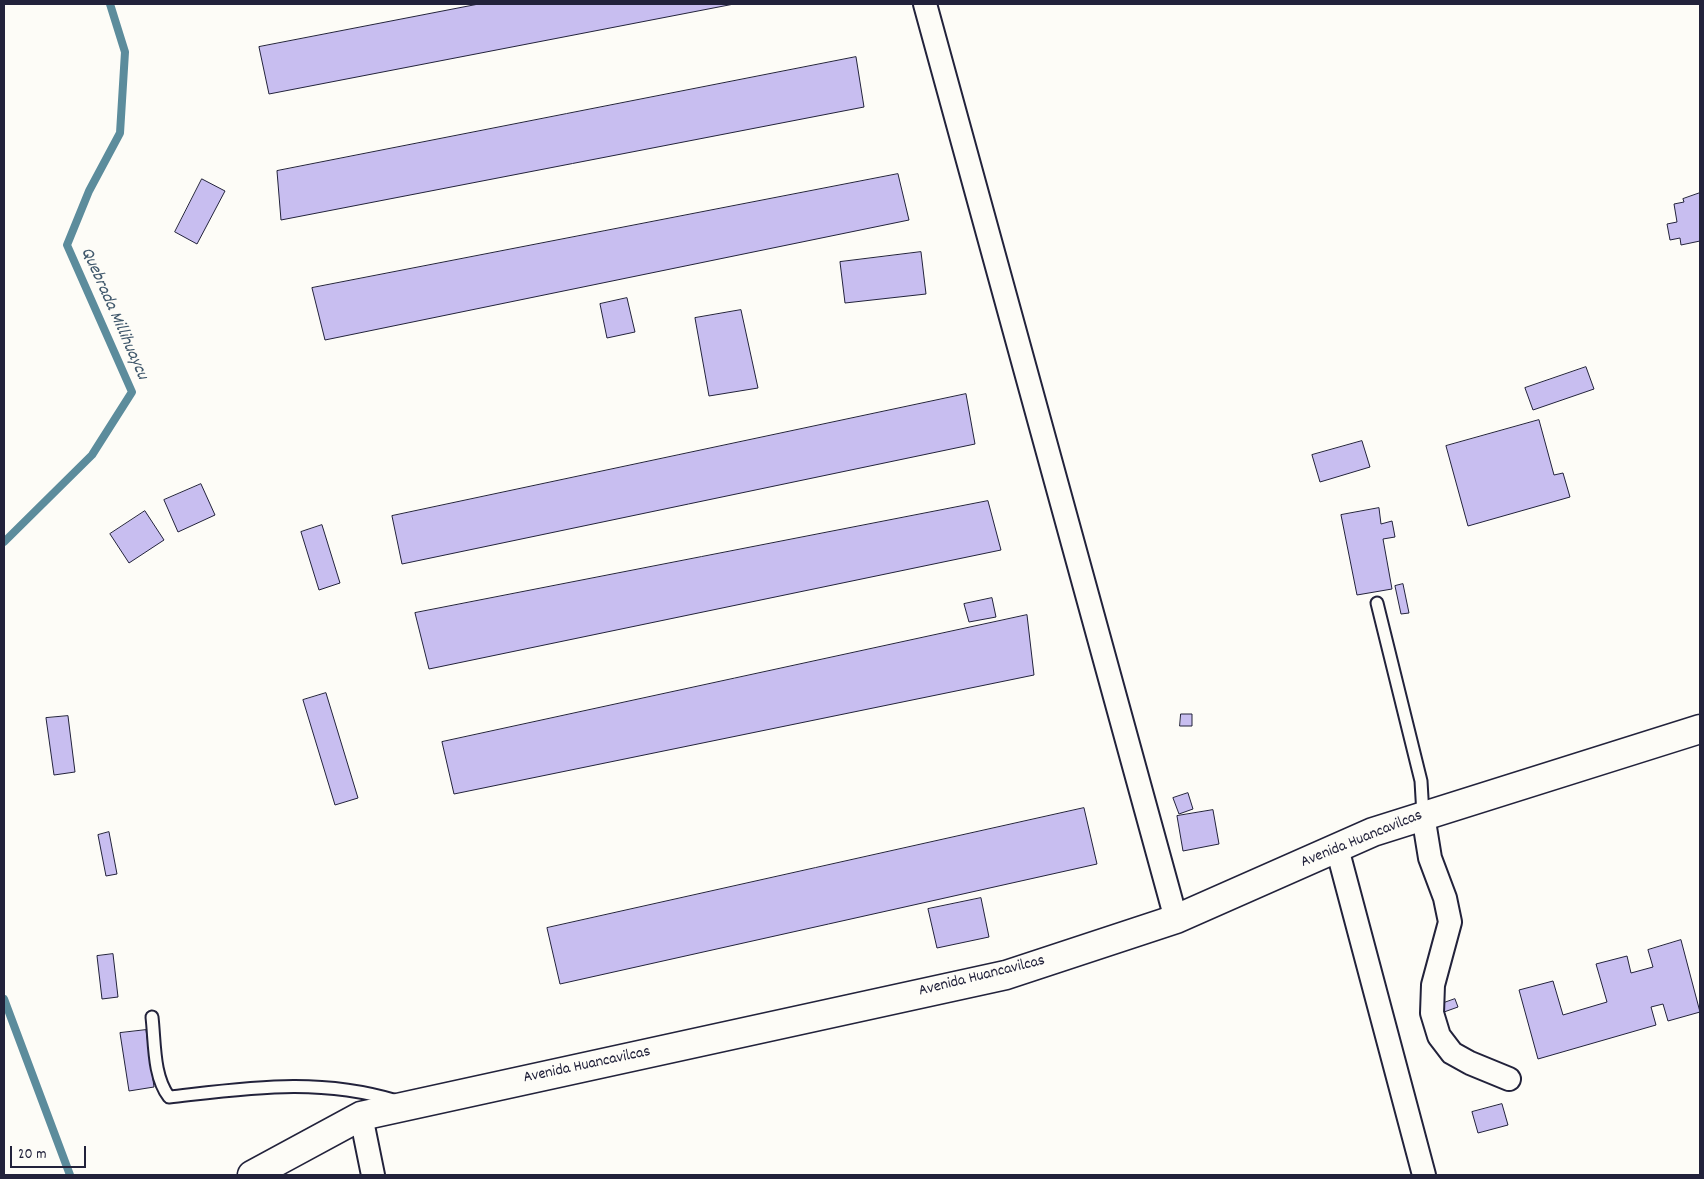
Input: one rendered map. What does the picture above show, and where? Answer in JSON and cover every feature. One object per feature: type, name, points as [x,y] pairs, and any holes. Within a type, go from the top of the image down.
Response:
[{"type":"street","points":[[925,4],[1176,919]]},
{"type":"street","name":"Avenida Huancavilcas","points":[[252,1175],[361,1116],[1006,974],[1176,919],[1337,848],[1423,815],[1700,729]]},
{"type":"street","points":[[1423,815],[1430,858],[1445,898],[1450,922],[1433,984],[1432,1013],[1439,1036],[1452,1053],[1470,1064],[1509,1079]]},
{"type":"street","points":[[1337,848],[1424,1175]]},
{"type":"street","points":[[361,1116],[373,1175]]},
{"type":"lane","points":[[1377,603],[1421,781],[1423,815]]},
{"type":"lane","points":[[152,1017],[158,1069],[163,1088],[169,1097],[272,1086],[325,1086],[368,1092],[411,1105]]},
{"type":"building","points":[[479,4],[734,4],[269,94],[259,47]]},
{"type":"building","points":[[856,57],[864,107],[281,220],[277,171]]},
{"type":"building","points":[[898,174],[909,220],[325,340],[312,288]]},
{"type":"building","points":[[202,179],[225,191],[197,244],[175,232]]},
{"type":"building","points":[[1700,193],[1700,241],[1681,245],[1680,238],[1670,240],[1667,224],[1677,222],[1674,204],[1684,202],[1683,199]]},
{"type":"building","points":[[921,252],[926,294],[845,303],[840,262]]},
{"type":"building","points":[[627,298],[635,332],[607,338],[600,304]]},
{"type":"building","points":[[741,310],[758,388],[709,396],[695,318]]},
{"type":"building","points":[[1586,367],[1594,389],[1533,410],[1525,388]]},
{"type":"building","points":[[966,394],[975,444],[402,564],[392,516]]},
{"type":"building","points":[[1539,420],[1554,475],[1563,473],[1570,497],[1468,526],[1446,446]]},
{"type":"building","points":[[1362,441],[1370,467],[1320,482],[1312,455]]},
{"type":"building","points":[[201,484],[215,515],[178,532],[164,500]]},
{"type":"building","points":[[988,501],[1001,550],[429,669],[415,613]]},
{"type":"building","points":[[1379,508],[1381,524],[1392,521],[1395,537],[1383,539],[1392,589],[1357,595],[1341,515]]},
{"type":"building","points":[[145,511],[164,540],[129,563],[110,534]]},
{"type":"building","points":[[322,525],[340,583],[319,590],[301,532]]},
{"type":"building","points":[[1403,584],[1409,613],[1401,614],[1395,586]]},
{"type":"building","points":[[992,598],[996,617],[969,622],[964,604]]},
{"type":"building","points":[[1027,615],[1034,675],[454,794],[442,742]]},
{"type":"building","points":[[326,693],[358,798],[335,805],[303,700]]},
{"type":"building","points":[[1181,714],[1192,714],[1192,726],[1180,726]]},
{"type":"building","points":[[68,716],[75,772],[54,775],[46,718]]},
{"type":"building","points":[[1188,793],[1193,809],[1179,814],[1173,798]]},
{"type":"building","points":[[1084,808],[1097,864],[560,984],[547,928]]},
{"type":"building","points":[[1213,810],[1219,844],[1183,851],[1177,816]]},
{"type":"building","points":[[109,832],[117,874],[106,876],[98,835]]},
{"type":"building","points":[[981,898],[989,937],[937,948],[928,909]]},
{"type":"building","points":[[1681,940],[1700,1012],[1668,1021],[1663,1004],[1651,1007],[1656,1025],[1538,1059],[1519,990],[1553,981],[1563,1015],[1607,1002],[1596,964],[1627,956],[1631,973],[1653,967],[1648,950]]},
{"type":"building","points":[[113,954],[118,997],[102,999],[97,956]]},
{"type":"building","points":[[1455,999],[1458,1007],[1444,1012],[1441,1004]]},
{"type":"building","points":[[146,1030],[154,1087],[129,1091],[120,1033]]},
{"type":"building","points":[[1502,1104],[1508,1125],[1478,1133],[1472,1112]]},
{"type":"waterway","name":"Quebrada Millihuaycu","points":[[4,542],[92,455],[132,392],[67,245],[89,191],[120,133],[125,52],[110,4]]},
{"type":"waterway","name":"Quebrada Millihuaycu","points":[[4,999],[70,1175]]}]
